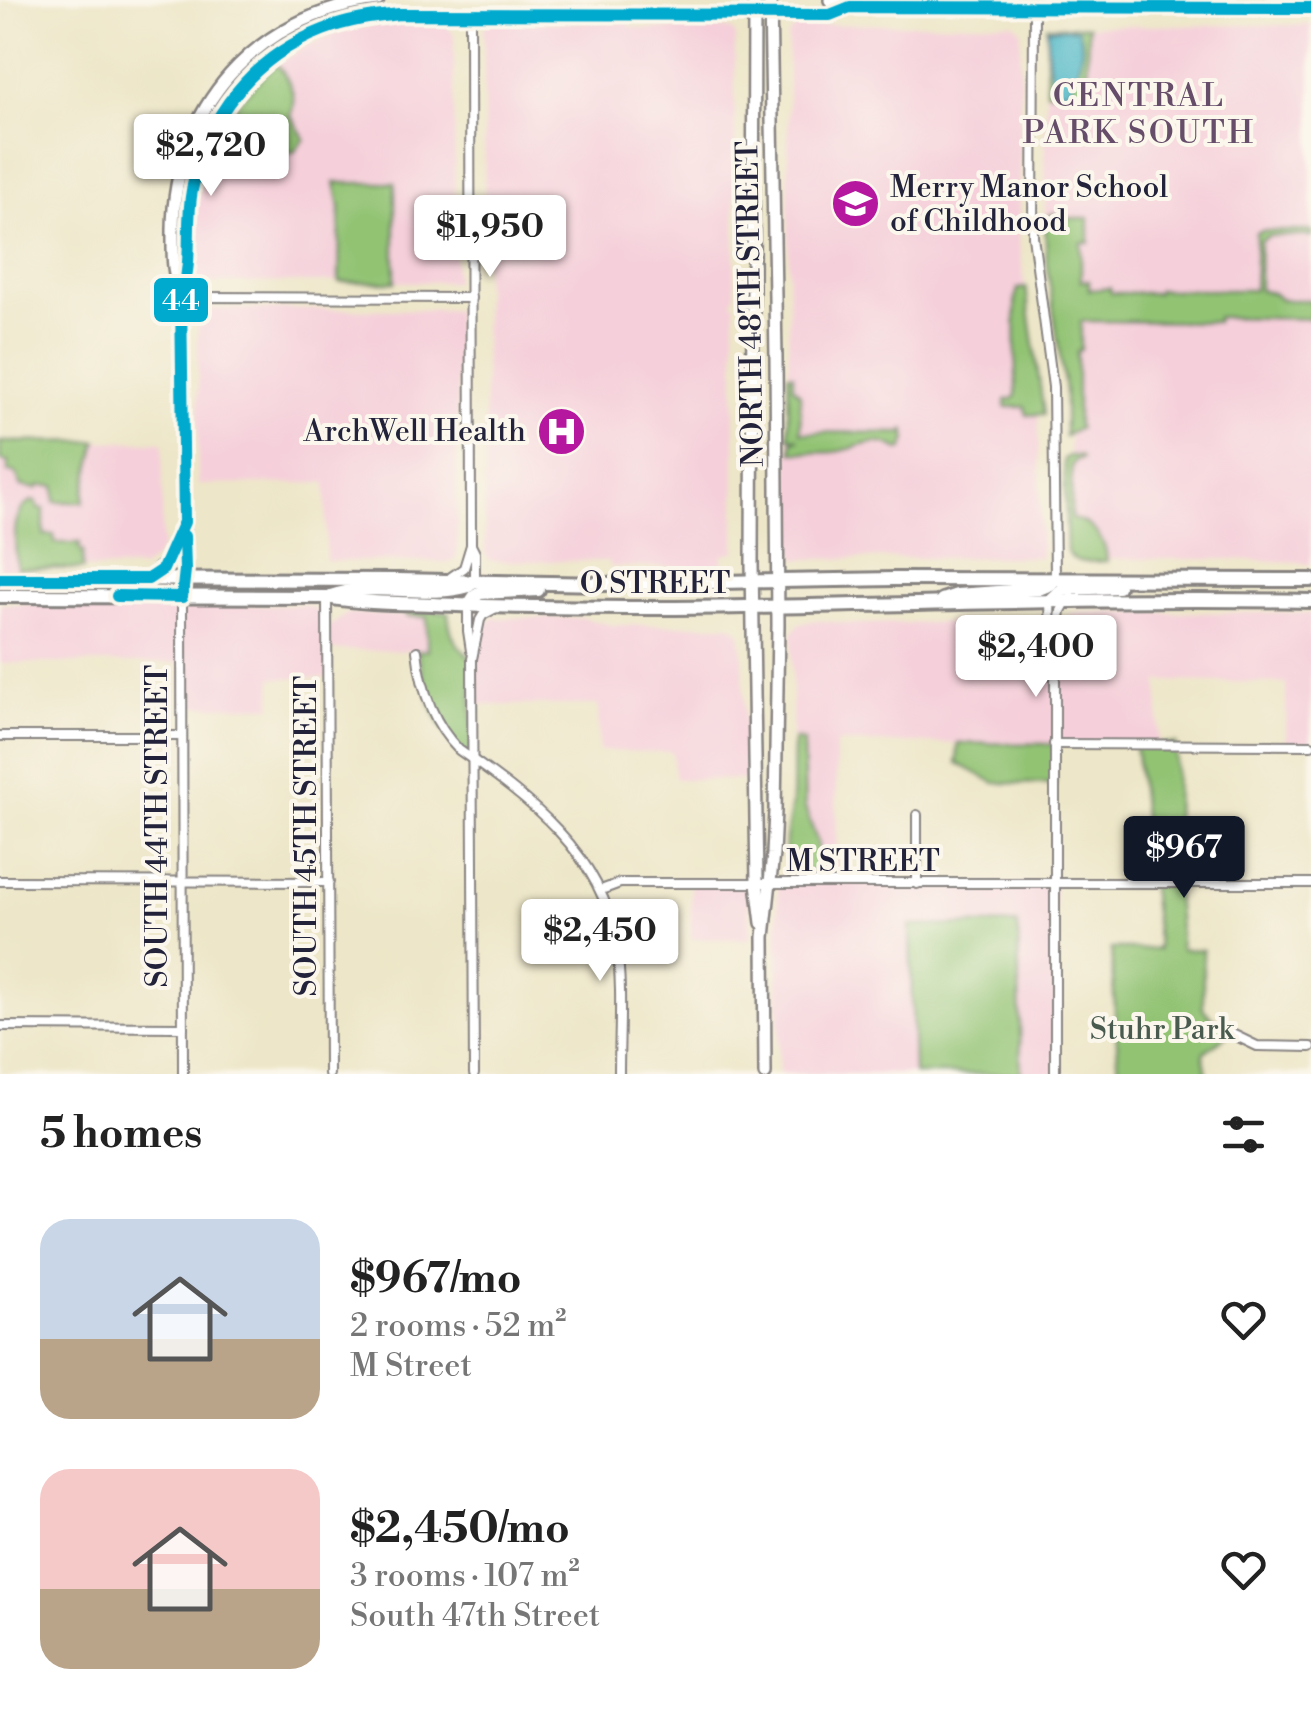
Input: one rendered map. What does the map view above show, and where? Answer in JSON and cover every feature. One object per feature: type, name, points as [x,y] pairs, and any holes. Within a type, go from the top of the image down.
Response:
[{"type":"main road","points":[[181,296],[173,273],[175,188],[190,137],[208,104],[252,52],[294,24],[335,8],[378,0]]},
{"type":"main road","points":[[470,15],[471,0]]},
{"type":"main road","name":"NORTH 48TH STREET","points":[[754,0],[752,581],[764,884]]},
{"type":"main road","name":"NORTH 48TH STREET","points":[[764,884],[776,794],[778,607],[770,0]]},
{"type":"main road","points":[[830,0],[850,7],[1311,8]]},
{"type":"main road","points":[[181,296],[188,274],[190,208],[198,164],[217,118],[236,90],[262,64],[322,28],[382,15],[830,15],[850,7]]},
{"type":"main road","name":"SOUTH 44TH STREET","points":[[181,296],[182,596]]},
{"type":"main road","points":[[148,579],[163,569],[184,522]]},
{"type":"main road","points":[[930,605],[957,595],[1039,590],[1055,578]]},
{"type":"main road","name":"O STREET","points":[[0,579],[565,584],[1055,578],[1311,580]]},
{"type":"main road","points":[[1050,601],[1058,592],[1070,588],[1136,586],[1172,579]]},
{"type":"main road","points":[[327,597],[348,590],[454,590],[475,582]]},
{"type":"main road","points":[[468,606],[480,593],[527,592],[565,584]]},
{"type":"main road","name":"O STREET","points":[[0,596],[327,597],[468,606],[1311,601]]},
{"type":"main road","points":[[764,884],[764,1074]]},
{"type":"street","points":[[1034,8],[1033,236],[1053,387],[1055,578]]},
{"type":"street","points":[[445,580],[464,568],[471,545],[470,15]]},
{"type":"street","points":[[181,296],[471,298]]},
{"type":"street","points":[[471,545],[475,553],[475,582]]},
{"type":"street","name":"SOUTH 44TH STREET","points":[[182,596],[183,1074]]},
{"type":"street","name":"SOUTH 45TH STREET","points":[[327,597],[329,1074]]},
{"type":"street","points":[[1056,1074],[1055,655],[1061,611],[1067,600]]},
{"type":"street","points":[[1050,601],[1050,635],[1055,655]]},
{"type":"street","points":[[468,606],[472,659],[474,1074]]},
{"type":"street","points":[[472,659],[480,620],[490,610],[502,606]]},
{"type":"street","points":[[416,651],[432,710],[455,746],[554,825],[576,849],[601,890],[616,946],[619,1074]]},
{"type":"street","points":[[0,736],[182,736]]},
{"type":"street","points":[[1054,744],[1311,745]]},
{"type":"street","points":[[917,815],[917,884]]},
{"type":"street","points":[[0,881],[328,882]]},
{"type":"street","name":"M STREET","points":[[601,890],[620,884],[1311,883]]},
{"type":"street","points":[[0,1026],[183,1026]]},
{"type":"street","points":[[1230,1033],[1257,1046],[1311,1048]]},
{"type":"shaded area","points":[[443,22],[454,34],[455,282],[395,282],[395,184],[336,183],[340,207],[339,282],[200,283],[196,278],[197,204],[211,152],[293,152],[290,81],[277,64],[339,32],[381,24]]},
{"type":"shaded area","points":[[490,22],[629,22],[629,26],[646,29],[729,29],[735,34],[735,552],[723,554],[723,564],[610,567],[610,561],[491,561],[485,554],[484,28]]},
{"type":"shaded area","points":[[1013,23],[1021,29],[1019,241],[1038,388],[1041,557],[797,559],[789,537],[788,36],[795,28],[812,25]]},
{"type":"shaded area","points":[[1311,25],[1311,565],[1228,559],[1107,559],[1095,531],[1069,523],[1070,386],[1045,219],[1046,91],[1087,91],[1088,26]]},
{"type":"shaded area","points":[[200,309],[457,310],[457,557],[452,562],[326,561],[326,483],[198,485]]},
{"type":"shaded area","points":[[0,441],[163,442],[162,546],[156,558],[142,568],[0,569]]},
{"type":"shaded area","points":[[0,604],[160,605],[181,612],[203,605],[306,605],[327,616],[328,628],[348,613],[427,617],[427,651],[328,650],[328,678],[272,678],[272,706],[182,706],[181,663],[0,663]]},
{"type":"shaded area","points":[[1074,612],[1311,613],[1311,745],[1286,745],[1286,683],[1159,681],[1159,744],[836,743],[837,884],[1055,883],[1055,1074],[779,1074],[778,884],[793,883],[788,848],[792,800],[792,633],[799,624],[815,620],[853,624],[1050,618],[1054,652],[1060,623]]},
{"type":"shaded area","points":[[493,618],[583,618],[612,625],[731,625],[740,632],[743,656],[746,780],[675,779],[672,752],[599,751],[598,705],[472,705],[476,632]]},
{"type":"shaded area","points":[[748,883],[750,939],[691,939],[691,884]]},
{"type":"green space","points":[[1047,26],[1088,26],[1087,92],[1046,91]]},
{"type":"green space","points":[[277,64],[293,95],[290,115],[305,139],[294,152],[211,152],[238,104]]},
{"type":"green space","points":[[335,183],[395,183],[395,282],[339,282],[340,207]]},
{"type":"green space","points":[[1054,213],[1063,218],[1089,218],[1089,242],[1081,242],[1081,281],[1089,281],[1089,290],[1110,288],[1111,293],[1254,290],[1256,233],[1311,231],[1311,236],[1269,236],[1260,241],[1259,290],[1273,293],[1281,300],[1311,300],[1311,319],[1081,321],[1081,350],[1077,351],[1079,428],[1065,436],[1065,390],[1047,266],[1045,219]]},
{"type":"green space","points":[[1026,288],[1044,414],[1027,415],[1025,407],[1006,407],[1006,400],[1016,396],[1015,300],[1018,289]]},
{"type":"green space","points":[[788,374],[793,374],[793,386],[800,394],[801,432],[904,433],[905,428],[907,439],[903,449],[875,443],[834,452],[792,452],[792,441],[799,439],[789,437]]},
{"type":"green space","points":[[97,441],[84,502],[55,502],[55,486],[21,486],[15,472],[8,472],[8,462],[0,461],[0,442]]},
{"type":"green space","points":[[1064,459],[1082,459],[1072,466],[1071,519],[1096,532],[1107,561],[1079,561],[1067,552]]},
{"type":"green space","points":[[32,501],[38,509],[44,509],[44,535],[54,535],[55,543],[80,543],[83,569],[17,568],[16,522]]},
{"type":"green space","points":[[406,610],[448,612],[454,638],[472,659],[472,760],[449,737],[429,697],[417,651],[427,650],[427,617],[406,616]]},
{"type":"green space","points":[[794,739],[803,741],[805,808],[818,843],[817,872],[792,871],[786,853]]},
{"type":"green space","points":[[958,743],[1054,744],[1055,784],[995,783],[957,763]]},
{"type":"green space","name":"Stuhr Park","points":[[1135,744],[1176,744],[1175,883],[1181,949],[1203,950],[1203,1009],[1230,1033],[1203,1053],[1207,1074],[1119,1074],[1111,949],[1158,949]]},
{"type":"green space","points":[[1018,924],[1021,1074],[914,1074],[910,926]]},
{"type":"water","points":[[1078,29],[1082,47],[1073,82],[1067,90],[1059,91],[1052,78],[1047,30]]},
{"type":"transit line","name":"44","points":[[0,579],[148,579],[163,569],[184,522],[181,297],[187,270],[190,204],[199,163],[221,114],[236,92],[275,56],[323,30],[351,21],[399,14],[830,15],[850,7],[1311,8]]},
{"type":"transit line","name":"44","points":[[117,596],[182,597],[184,536]]},
{"type":"place","name":"Merry Manor School of Childhood","points":[[855,204]]},
{"type":"place","name":"ArchWell Health","points":[[561,431]]},
{"type":"district","name":"CENTRAL PARK SOUTH","points":[[1139,114]]}]
